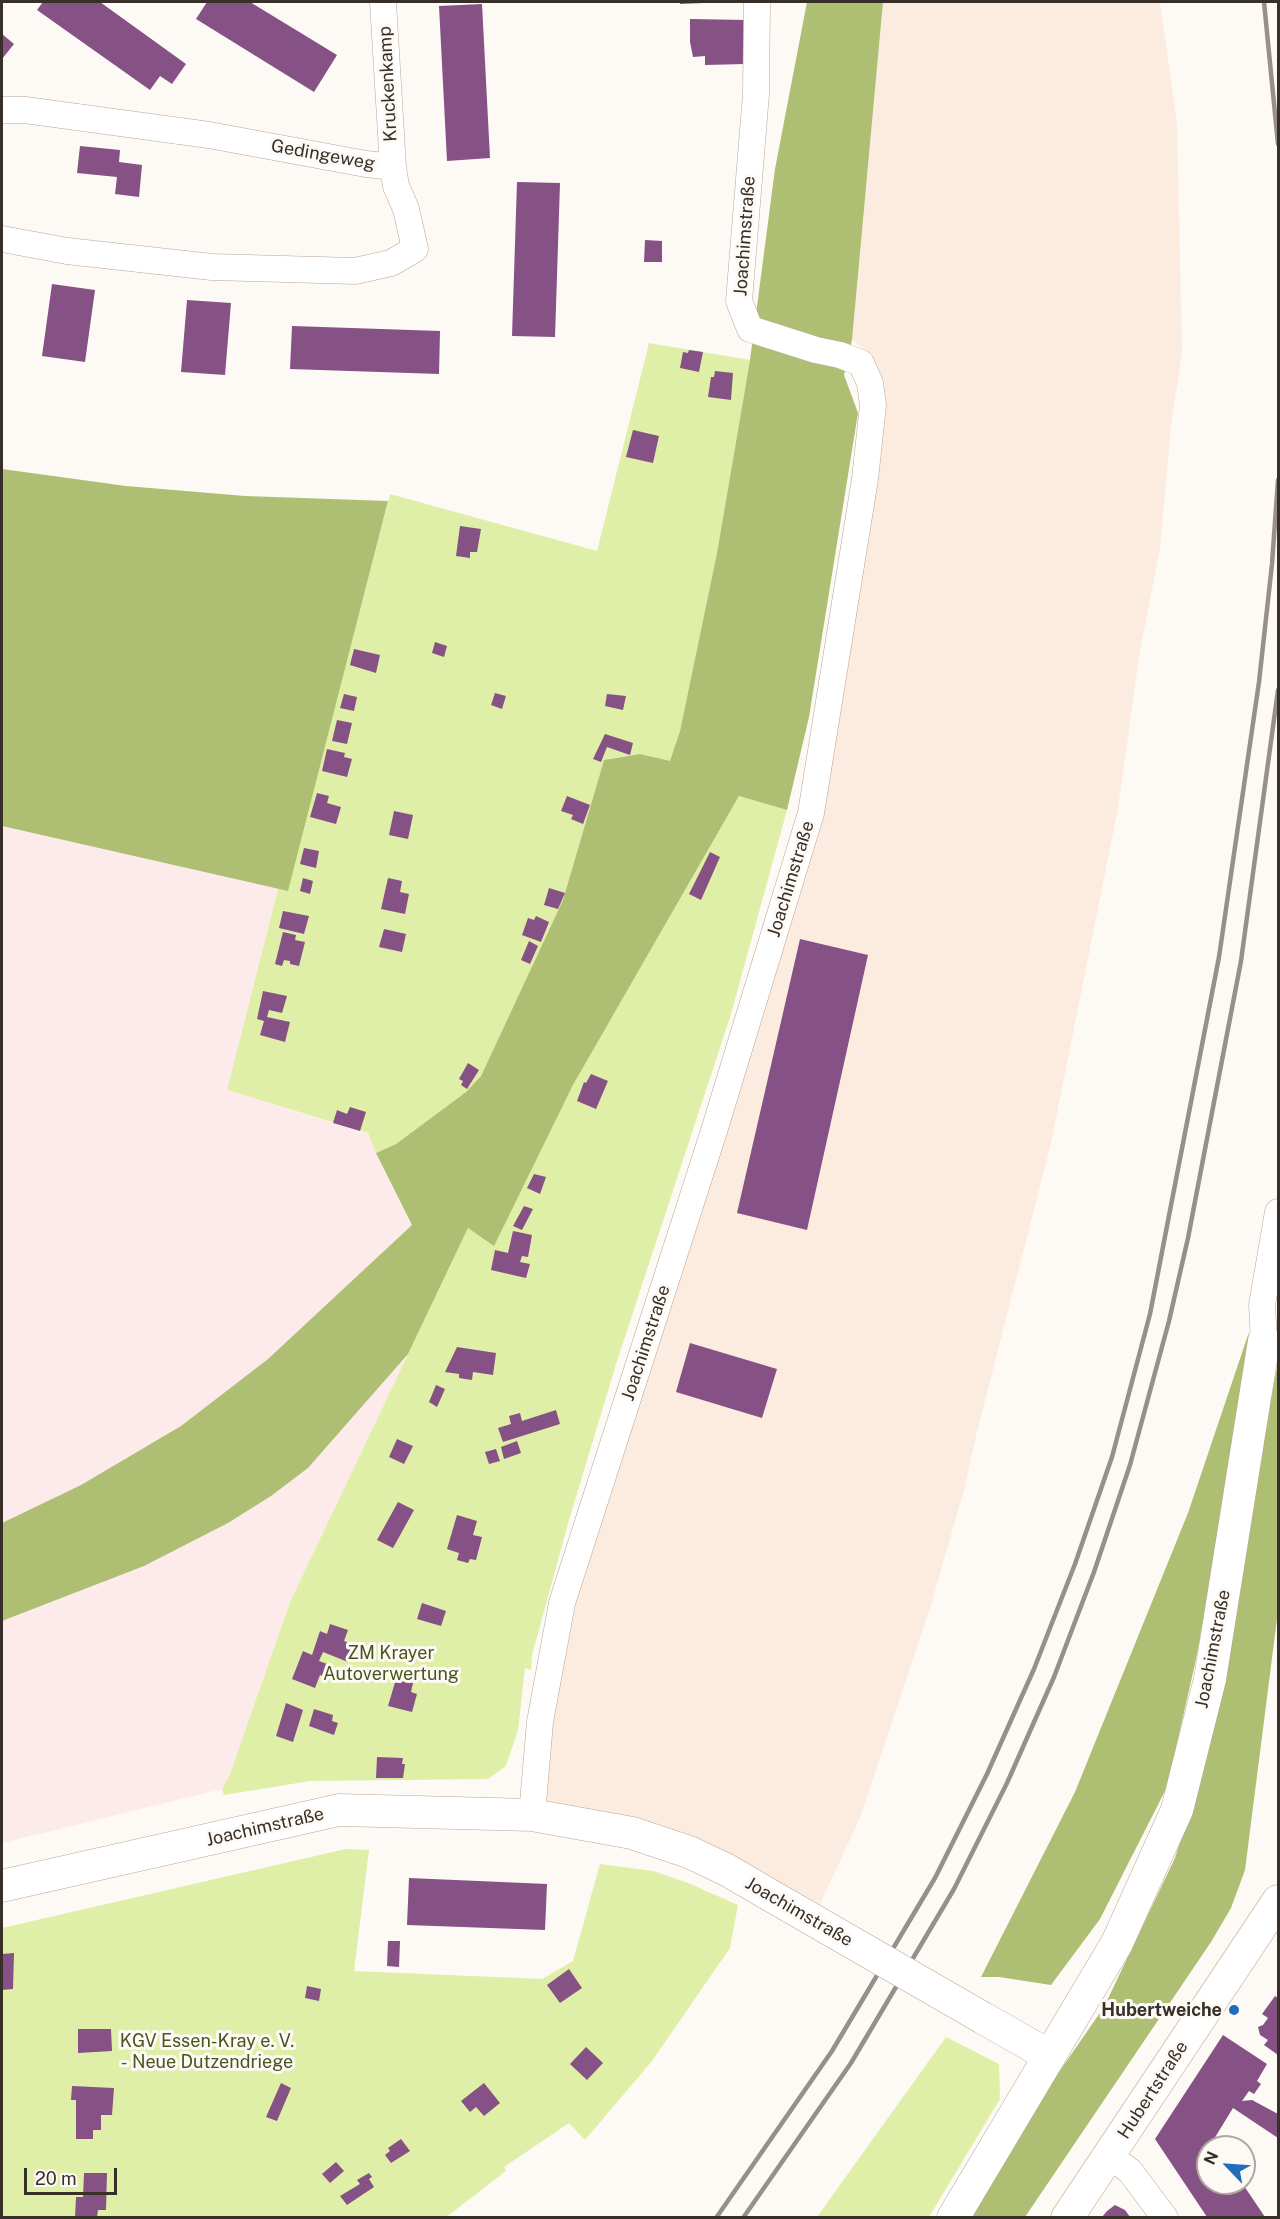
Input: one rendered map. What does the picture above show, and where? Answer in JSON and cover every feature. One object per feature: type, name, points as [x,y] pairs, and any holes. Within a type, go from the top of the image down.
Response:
[{"type":"street","name":"Kruckenkamp","points":[[383,2],[393,167]]},
{"type":"street","name":"Joachimstraße","points":[[532,1815],[540,1722],[562,1603],[714,1131],[811,813],[865,479],[873,405],[870,383],[861,363],[750,329],[739,301],[756,94],[757,2]]},
{"type":"street","name":"Gedingeweg","points":[[2,110],[25,110],[209,135],[393,167],[396,186],[406,209],[415,249],[391,263],[355,270],[212,267],[67,250],[2,239]]},
{"type":"street","name":"Joachimstraße","points":[[953,2217],[1117,1943],[1177,1810],[1210,1679],[1271,1334],[1262,1305],[1278,1212]]},
{"type":"street","name":"Joachimstraße","points":[[2,1886],[339,1810],[532,1815],[632,1833],[699,1857],[727,1870],[1048,2055]]},
{"type":"street","name":"Hubertstraße","points":[[1067,2217],[1278,1901]]},
{"type":"street","points":[[1109,2156],[1130,2171],[1165,2217]]},
{"type":"shaded area","points":[[883,2],[1160,2],[1177,123],[1182,352],[1171,425],[1160,549],[1140,650],[1118,808],[1051,1143],[964,1490],[930,1608],[859,1820],[820,1904],[732,1858],[543,1806],[552,1720],[578,1595],[818,818],[868,353],[852,340]]},
{"type":"shaded area","points":[[2,826],[278,889],[227,1090],[368,1134],[412,1225],[268,1359],[181,1426],[81,1485],[2,1523]]},
{"type":"shaded area","points":[[408,1354],[290,1602],[230,1774],[222,1789],[2,1843],[2,1621],[144,1566],[228,1523],[271,1496],[308,1468]]},
{"type":"green space","points":[[807,2],[883,2],[852,340],[844,375],[858,413],[809,717],[787,810],[739,796],[573,1085],[494,1246],[468,1228],[408,1354],[308,1468],[271,1496],[228,1523],[144,1566],[2,1621],[2,1523],[81,1485],[181,1426],[268,1359],[412,1225],[376,1153],[396,1144],[466,1092],[481,1076],[563,900],[604,760],[640,754],[670,761],[680,731],[717,553],[750,360],[775,169]]},
{"type":"green space","points":[[649,343],[750,360],[717,553],[680,731],[670,762],[640,754],[604,760],[563,900],[481,1076],[466,1092],[396,1144],[376,1153],[368,1133],[227,1090],[278,889],[288,890],[390,494],[597,551]]},
{"type":"green space","points":[[2,469],[126,486],[245,496],[388,501],[288,891],[2,826]]},
{"type":"green space","name":"ZM Krayer Autoverwertung","points":[[739,796],[787,810],[731,1014],[617,1361],[569,1520],[532,1655],[531,1670],[525,1668],[518,1730],[506,1766],[488,1779],[310,1781],[224,1795],[222,1789],[230,1774],[290,1602],[468,1228],[494,1245],[573,1085]]},
{"type":"green space","points":[[1249,1332],[1224,1511],[1195,1664],[1167,1787],[1100,1919],[1051,1985],[999,1977],[981,1977],[1075,1792],[1188,1513]]},
{"type":"green space","points":[[1278,1362],[1278,1611],[1245,1870],[1231,1908],[1211,1942],[1025,2217],[971,2218],[1039,2101],[1104,2007],[1175,1858],[1201,1772]]},
{"type":"green space","name":"KGV Essen-Kray e. V. - Neue Dutzendriege","points":[[346,1849],[369,1850],[354,1971],[542,1979],[573,1961],[600,1864],[653,1871],[688,1883],[738,1905],[730,1948],[652,2061],[585,2140],[569,2123],[504,2167],[506,2171],[445,2218],[2,2217],[2,1928]]},
{"type":"green space","points":[[946,2037],[999,2064],[1000,2099],[929,2217],[817,2217]]},
{"type":"building","points":[[43,2],[100,2],[186,64],[172,84],[160,76],[150,90],[37,10]]},
{"type":"building","points":[[207,2],[250,2],[337,55],[314,92],[196,19]]},
{"type":"building","points":[[680,2],[703,2],[703,3],[680,4]]},
{"type":"building","points":[[482,4],[490,158],[447,161],[439,6]]},
{"type":"building","points":[[690,19],[746,20],[744,64],[705,65],[705,56],[693,57],[690,42]]},
{"type":"building","points":[[2,34],[14,44],[2,59]]},
{"type":"building","points":[[80,146],[120,150],[119,162],[142,165],[139,197],[115,194],[117,177],[77,173]]},
{"type":"building","points":[[517,182],[560,183],[555,337],[512,336]]},
{"type":"building","points":[[645,240],[662,241],[662,262],[644,262]]},
{"type":"building","points":[[52,284],[95,290],[85,362],[42,356]]},
{"type":"building","points":[[187,300],[231,303],[225,375],[181,372]]},
{"type":"building","points":[[292,326],[440,331],[439,374],[290,369]]},
{"type":"building","points":[[689,350],[703,352],[699,372],[680,368],[683,352],[688,353]]},
{"type":"building","points":[[715,371],[733,373],[731,400],[708,397],[711,377],[714,377]]},
{"type":"building","points":[[633,430],[659,436],[653,463],[626,457]]},
{"type":"building","points":[[460,526],[481,529],[477,552],[470,552],[470,558],[456,556]]},
{"type":"building","points":[[435,642],[447,646],[444,657],[432,653]]},
{"type":"building","points":[[354,649],[380,655],[376,673],[350,665]]},
{"type":"building","points":[[495,693],[506,696],[502,709],[491,705]]},
{"type":"building","points":[[344,694],[357,697],[354,711],[340,708]]},
{"type":"building","points":[[607,694],[626,696],[623,710],[605,706]]},
{"type":"building","points":[[337,720],[352,723],[347,744],[332,741]]},
{"type":"building","points":[[605,734],[633,743],[630,755],[607,747],[601,762],[593,759]]},
{"type":"building","points":[[327,749],[345,753],[344,757],[352,759],[347,777],[322,771]]},
{"type":"building","points":[[317,793],[329,796],[327,803],[341,807],[336,824],[310,817]]},
{"type":"building","points":[[567,796],[590,805],[583,824],[571,819],[573,815],[561,811]]},
{"type":"building","points":[[394,811],[413,815],[408,839],[389,835]]},
{"type":"building","points":[[304,848],[319,851],[316,868],[300,864]]},
{"type":"building","points":[[710,852],[720,857],[701,900],[689,894]]},
{"type":"building","points":[[303,878],[313,881],[310,894],[300,891]]},
{"type":"building","points":[[388,878],[402,881],[400,892],[409,894],[405,914],[381,909]]},
{"type":"building","points":[[549,888],[565,893],[558,909],[544,905]]},
{"type":"building","points":[[283,911],[309,916],[304,934],[279,928]]},
{"type":"building","points":[[536,916],[549,922],[541,942],[522,935],[528,918],[534,920]]},
{"type":"building","points":[[384,929],[406,934],[402,952],[379,947]]},
{"type":"building","points":[[283,932],[296,935],[295,940],[305,942],[299,966],[284,960],[282,966],[275,964]]},
{"type":"building","points":[[800,939],[868,955],[807,1230],[737,1213]]},
{"type":"building","points":[[529,941],[538,946],[530,964],[521,960]]},
{"type":"building","points":[[263,991],[287,996],[282,1013],[269,1010],[267,1017],[290,1022],[285,1042],[260,1035],[264,1021],[257,1019]]},
{"type":"building","points":[[468,1063],[479,1070],[467,1089],[461,1085],[463,1081],[459,1079]]},
{"type":"building","points":[[591,1074],[608,1081],[596,1109],[577,1101],[584,1082],[586,1083]]},
{"type":"building","points":[[350,1107],[366,1112],[360,1131],[333,1123],[337,1110],[347,1114]]},
{"type":"building","points":[[534,1174],[546,1177],[540,1194],[527,1188]]},
{"type":"building","points":[[524,1206],[533,1209],[522,1230],[513,1226]]},
{"type":"building","points":[[513,1231],[532,1235],[528,1257],[522,1256],[520,1262],[530,1264],[526,1278],[491,1270],[495,1250],[508,1253]]},
{"type":"building","points":[[690,1343],[777,1369],[762,1418],[676,1392]]},
{"type":"building","points":[[457,1347],[496,1353],[493,1375],[473,1372],[472,1380],[459,1378],[459,1374],[445,1372]]},
{"type":"building","points":[[436,1385],[445,1389],[437,1407],[429,1402]]},
{"type":"building","points":[[556,1410],[560,1424],[503,1442],[498,1428],[511,1424],[509,1416],[520,1413],[522,1421]]},
{"type":"building","points":[[397,1439],[413,1446],[404,1464],[389,1457]]},
{"type":"building","points":[[517,1441],[521,1453],[504,1459],[501,1447]]},
{"type":"building","points":[[496,1449],[500,1461],[489,1464],[485,1452]]},
{"type":"building","points":[[398,1502],[414,1510],[393,1548],[377,1540]]},
{"type":"building","points":[[457,1515],[477,1521],[473,1535],[482,1537],[476,1560],[470,1559],[468,1563],[457,1560],[459,1553],[447,1549]]},
{"type":"building","points":[[422,1603],[446,1611],[441,1626],[417,1619]]},
{"type":"building","points":[[330,1624],[348,1630],[344,1641],[355,1645],[348,1662],[323,1652],[319,1661],[330,1665],[325,1677],[320,1675],[315,1688],[292,1679],[303,1651],[312,1655],[320,1631],[327,1634]]},
{"type":"building","points":[[396,1679],[413,1683],[411,1692],[417,1694],[412,1712],[388,1706]]},
{"type":"building","points":[[286,1703],[303,1710],[293,1742],[276,1736]]},
{"type":"building","points":[[314,1709],[333,1715],[332,1721],[338,1723],[334,1735],[309,1726]]},
{"type":"building","points":[[377,1757],[403,1758],[402,1764],[405,1764],[403,1778],[376,1778]]},
{"type":"building","points":[[409,1878],[547,1884],[545,1930],[407,1925]]},
{"type":"building","points":[[388,1941],[400,1941],[399,1967],[387,1966]]},
{"type":"building","points":[[14,1953],[13,1989],[2,1990],[2,1954]]},
{"type":"building","points":[[569,1969],[582,1988],[560,2003],[547,1985]]},
{"type":"building","points":[[307,1986],[321,1989],[319,2001],[305,1998]]},
{"type":"building","points":[[1275,1996],[1278,1998],[1278,2055],[1264,2045],[1268,2040],[1260,2035],[1258,2027],[1263,2025],[1268,2018],[1262,2014]]},
{"type":"building","points":[[78,2029],[111,2029],[112,2051],[78,2053]]},
{"type":"building","points":[[1223,2035],[1267,2064],[1257,2081],[1261,2084],[1254,2094],[1249,2091],[1242,2101],[1252,2100],[1278,2114],[1278,2138],[1233,2108],[1216,2135],[1196,2135],[1196,2195],[1250,2195],[1265,2217],[1207,2217],[1155,2139]]},
{"type":"building","points":[[586,2047],[603,2063],[587,2080],[570,2064]]},
{"type":"building","points":[[281,2083],[291,2088],[277,2121],[266,2117]]},
{"type":"building","points":[[484,2083],[500,2103],[484,2116],[476,2107],[470,2112],[461,2101]]},
{"type":"building","points":[[72,2086],[114,2088],[112,2115],[101,2115],[101,2130],[93,2130],[93,2139],[76,2139],[76,2100],[71,2100]]},
{"type":"building","points":[[401,2139],[410,2151],[391,2163],[385,2155],[390,2151],[388,2148]]},
{"type":"building","points":[[336,2162],[344,2171],[330,2183],[322,2174]]},
{"type":"building","points":[[84,2173],[107,2173],[106,2210],[98,2210],[97,2217],[75,2217],[76,2197],[83,2197]]},
{"type":"building","points":[[369,2173],[372,2177],[369,2179],[374,2187],[347,2205],[340,2196],[360,2184],[357,2180]]},
{"type":"building","points":[[1115,2205],[1125,2210],[1130,2217],[1102,2217]]},
{"type":"railway","points":[[1264,2],[1278,144]]},
{"type":"railway","points":[[716,2218],[832,2051],[935,1878],[987,1774],[1034,1669],[1075,1564],[1112,1457],[1150,1314],[1219,957],[1259,682],[1272,564],[1278,480]]},
{"type":"railway","points":[[743,2218],[851,2063],[954,1889],[1007,1783],[1054,1677],[1094,1572],[1130,1465],[1169,1321],[1188,1238],[1241,961],[1278,690]]},
{"type":"place","name":"Hubertweiche","points":[[1234,2010]]}]
